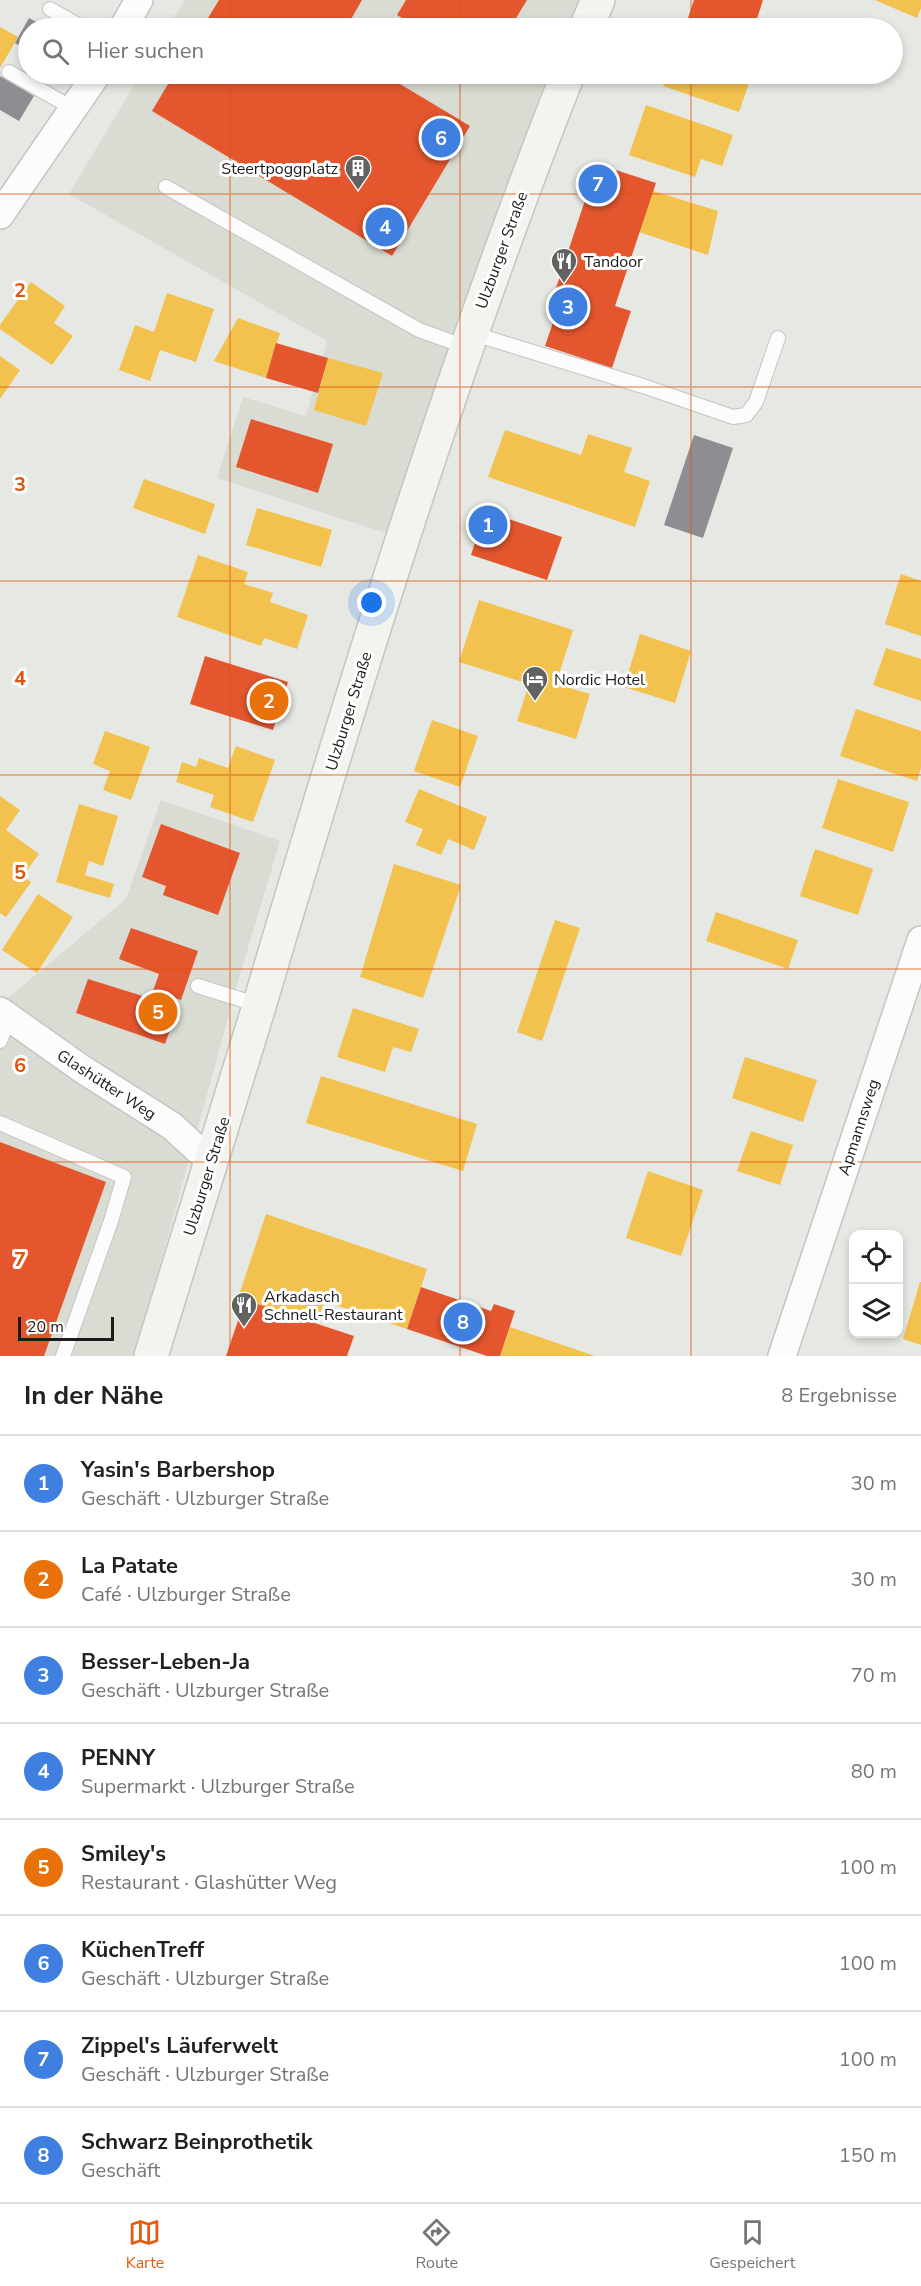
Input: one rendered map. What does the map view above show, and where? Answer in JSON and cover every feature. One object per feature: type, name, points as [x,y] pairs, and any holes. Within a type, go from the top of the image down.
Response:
[{"type":"main road","points":[[590,18],[598,0]]},
{"type":"main road","name":"Ulzburger Straße","points":[[151,1356],[309,834],[393,568],[468,340],[564,84]]},
{"type":"street","points":[[129,18],[140,0]]},
{"type":"street","points":[[0,215],[90,84]]},
{"type":"street","name":"Apmannsweg","points":[[782,1356],[921,940]]},
{"type":"street","name":"Glashütter Weg","points":[[3,1023],[82,1069],[172,1126],[210,1161]]},
{"type":"lane","points":[[50,9],[66,18]]},
{"type":"lane","points":[[9,72],[18,77]]},
{"type":"lane","points":[[30,84],[74,109]]},
{"type":"lane","points":[[166,187],[419,330],[468,340],[643,386],[733,417],[746,415],[756,402],[778,338]]},
{"type":"lane","points":[[198,986],[259,1005]]},
{"type":"lane","points":[[0,1123],[124,1177],[111,1221],[63,1356]]},
{"type":"shaded area","points":[[185,0],[588,0],[587,18],[174,18]]},
{"type":"shaded area","points":[[135,84],[567,84],[407,540],[217,478],[243,397],[306,416],[327,341],[69,194]]},
{"type":"shaded area","points":[[161,800],[280,841],[239,978],[135,1356],[0,1356],[0,1007],[126,899]]},
{"type":"building: Wohnen","points":[[875,0],[921,0],[921,8],[917,18]]},
{"type":"building: Wohnen","points":[[0,27],[18,37],[0,68]]},
{"type":"building: Wohnen","points":[[664,84],[749,84],[739,112],[663,86]]},
{"type":"building: Wohnen","points":[[646,105],[733,135],[722,166],[701,159],[695,177],[629,155]]},
{"type":"building: Wohnen","points":[[653,191],[718,211],[708,255],[639,232]]},
{"type":"building: Wohnen","points":[[31,282],[65,306],[54,323],[73,336],[52,365],[0,329],[0,325]]},
{"type":"building: Wohnen","points":[[167,293],[214,309],[196,362],[160,350],[150,381],[119,370],[135,325],[154,332]]},
{"type":"building: Wohnen","points":[[238,318],[280,333],[266,378],[214,361]]},
{"type":"building: Wohnen","points":[[0,356],[20,370],[0,399]]},
{"type":"building: Wohnen","points":[[328,358],[383,373],[366,426],[314,410]]},
{"type":"building: Wohnen","points":[[505,430],[581,455],[588,434],[632,448],[624,472],[650,481],[635,527],[488,477]]},
{"type":"building: Wohnen","points":[[144,479],[215,504],[205,534],[133,508]]},
{"type":"building: Wohnen","points":[[257,508],[332,530],[321,567],[246,545]]},
{"type":"building: Wohnen","points":[[198,555],[248,572],[244,584],[273,593],[270,602],[308,615],[297,649],[264,638],[261,646],[177,617]]},
{"type":"building: Wohnen","points":[[901,574],[921,581],[921,636],[885,624]]},
{"type":"building: Wohnen","points":[[479,600],[573,630],[556,684],[590,694],[576,739],[517,721],[529,684],[459,662]]},
{"type":"building: Wohnen","points":[[640,634],[691,651],[675,703],[624,687]]},
{"type":"building: Wohnen","points":[[886,648],[921,659],[921,701],[873,685]]},
{"type":"building: Wohnen","points":[[856,709],[921,731],[921,768],[917,781],[840,756]]},
{"type":"building: Wohnen","points":[[432,720],[478,736],[460,787],[414,771]]},
{"type":"building: Wohnen","points":[[105,731],[150,747],[131,800],[103,790],[110,771],[93,764]]},
{"type":"building: Wohnen","points":[[236,746],[275,760],[253,822],[210,807],[214,795],[176,782],[182,762],[196,767],[199,758],[228,768]]},
{"type":"building: Wohnen","points":[[838,779],[909,802],[893,852],[822,828]]},
{"type":"building: Wohnen","points":[[419,789],[487,817],[474,850],[448,839],[441,855],[416,845],[423,829],[405,822]]},
{"type":"building: Wohnen","points":[[0,796],[20,810],[6,830],[39,854],[23,876],[31,882],[6,917],[0,913]]},
{"type":"building: Wohnen","points":[[79,804],[118,816],[103,866],[89,861],[85,875],[114,884],[110,898],[56,882]]},
{"type":"building: Wohnen","points":[[815,849],[873,869],[858,915],[800,896]]},
{"type":"building: Wohnen","points":[[394,864],[461,885],[423,998],[360,977]]},
{"type":"building: Wohnen","points":[[38,894],[73,917],[37,973],[2,950]]},
{"type":"building: Wohnen","points":[[716,912],[798,940],[788,969],[706,941]]},
{"type":"building: Wohnen","points":[[555,920],[580,928],[542,1041],[517,1032]]},
{"type":"building: Wohnen","points":[[353,1008],[419,1029],[411,1052],[393,1047],[385,1072],[337,1057]]},
{"type":"building: Wohnen","points":[[745,1057],[817,1080],[803,1122],[732,1098]]},
{"type":"building: Wohnen","points":[[321,1076],[477,1124],[463,1171],[306,1123]]},
{"type":"building: Wohnen","points":[[751,1131],[793,1145],[780,1185],[737,1171]]},
{"type":"building: Wohnen","points":[[648,1171],[703,1190],[681,1256],[626,1238]]},
{"type":"building: Wohnen","points":[[266,1214],[427,1269],[407,1329],[324,1301],[317,1324],[238,1298]]},
{"type":"building: Wohnen","points":[[921,1282],[921,1345],[903,1339]]},
{"type":"building: Wohnen","points":[[510,1327],[595,1356],[500,1356]]},
{"type":"building: Handel","points":[[219,0],[362,0],[352,18],[208,18]]},
{"type":"building: Handel","points":[[406,0],[527,0],[516,18],[402,18],[397,15]]},
{"type":"building: Handel","points":[[694,0],[763,0],[757,18],[688,18]]},
{"type":"building: Handel","name":"Steertpoggplatz","points":[[168,84],[400,84],[470,126],[392,256],[152,111]]},
{"type":"building: Handel","points":[[597,164],[656,183],[615,306],[631,311],[612,368],[545,346],[562,296],[554,294]]},
{"type":"building: Handel","points":[[276,343],[328,358],[318,393],[266,378]]},
{"type":"building: Handel","points":[[251,419],[333,444],[318,493],[236,467]]},
{"type":"building: Handel","points":[[485,511],[562,537],[547,580],[471,555]]},
{"type":"building: Handel","points":[[205,656],[288,682],[273,730],[190,704]]},
{"type":"building: Handel","points":[[161,824],[240,853],[218,915],[163,895],[166,886],[142,877]]},
{"type":"building: Handel","points":[[131,928],[198,951],[181,1000],[153,991],[159,974],[119,959]]},
{"type":"building: Handel","points":[[88,979],[178,1007],[165,1044],[76,1013]]},
{"type":"building: Handel","points":[[0,1142],[106,1182],[44,1356],[0,1356]]},
{"type":"building: Handel","points":[[421,1287],[491,1311],[494,1304],[515,1311],[500,1356],[487,1356],[407,1329]]},
{"type":"building: Handel","points":[[245,1300],[354,1336],[347,1356],[226,1356]]},
{"type":"building: Industrie","points":[[0,76],[34,96],[19,121],[0,110]]},
{"type":"building: Industrie","points":[[694,435],[733,448],[703,538],[664,525]]},
{"type":"place","name":"KüchenTreff","points":[[441,138]]},
{"type":"place","name":"Zippel's Läuferwelt","points":[[598,184]]},
{"type":"place","name":"Steertpoggplatz","points":[[358,191]]},
{"type":"place","name":"PENNY","points":[[385,227]]},
{"type":"place","name":"Tandoor","points":[[564,284]]},
{"type":"place","name":"Besser-Leben-Ja","points":[[568,307]]},
{"type":"place","name":"Yasin's Barbershop","points":[[488,525]]},
{"type":"place","name":"La Patate","points":[[269,701]]},
{"type":"place","name":"Nordic Hotel","points":[[535,702]]},
{"type":"place","name":"Smiley's","points":[[158,1012]]},
{"type":"place","name":"Schwarz Beinprothetik","points":[[463,1322]]},
{"type":"place","name":"Arkadasch Schnell-Restaurant","points":[[244,1328]]}]
